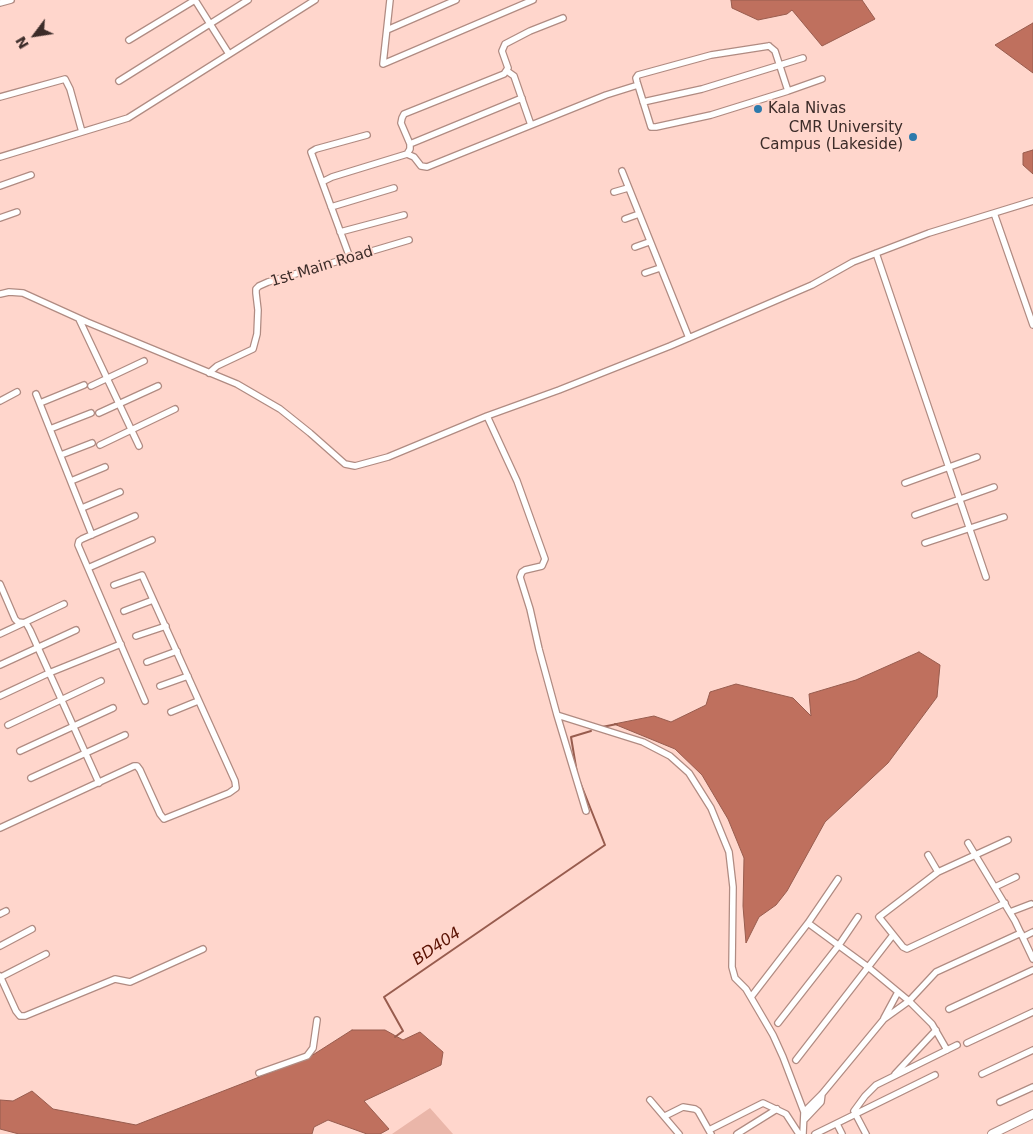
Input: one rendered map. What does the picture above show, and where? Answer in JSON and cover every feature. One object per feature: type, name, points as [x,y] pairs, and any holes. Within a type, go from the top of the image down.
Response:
[{"type":"street","points":[[0,3],[11,0]]},
{"type":"street","points":[[129,40],[195,0],[229,54]]},
{"type":"street","points":[[119,82],[248,0]]},
{"type":"street","points":[[0,157],[128,118],[315,0]]},
{"type":"street","points":[[390,0],[383,64],[533,0]]},
{"type":"street","points":[[387,30],[456,0]]},
{"type":"street","points":[[507,71],[508,68],[502,51],[503,45],[530,31],[563,18]]},
{"type":"street","points":[[788,91],[775,51],[769,46],[711,55],[638,75],[636,78],[651,127],[711,115],[788,91],[822,80]]},
{"type":"street","points":[[643,102],[702,90],[803,58]]},
{"type":"street","points":[[507,71],[514,76],[531,125]]},
{"type":"street","points":[[322,182],[332,176],[407,154],[410,144],[401,122],[404,114],[504,74],[507,71]]},
{"type":"street","points":[[0,97],[65,80],[70,89],[82,132]]},
{"type":"street","points":[[407,154],[416,159],[421,166],[427,167],[606,95],[638,85]]},
{"type":"street","points":[[410,144],[522,98]]},
{"type":"street","points":[[350,258],[311,152],[367,135]]},
{"type":"street","points":[[622,172],[688,338]]},
{"type":"street","points":[[0,186],[31,175]]},
{"type":"street","points":[[331,207],[394,188]]},
{"type":"street","points":[[614,192],[628,188]]},
{"type":"street","points":[[0,294],[9,292],[23,293],[237,384],[280,410],[345,464],[351,466],[367,464],[388,457],[487,416],[559,390],[688,338],[812,285],[853,262],[876,253],[929,233],[1033,201]]},
{"type":"street","points":[[0,218],[17,212]]},
{"type":"street","points":[[994,213],[1033,325]]},
{"type":"street","points":[[625,219],[639,214]]},
{"type":"street","points":[[340,232],[404,215]]},
{"type":"street","name":"1st Main Road","points":[[209,373],[217,366],[253,349],[257,334],[258,310],[256,288],[259,286],[409,240]]},
{"type":"street","points":[[635,247],[650,242]]},
{"type":"street","points":[[876,253],[986,577]]},
{"type":"street","points":[[645,273],[660,268]]},
{"type":"street","points":[[78,318],[139,446]]},
{"type":"street","points":[[91,386],[144,361]]},
{"type":"street","points":[[40,403],[84,384]]},
{"type":"street","points":[[99,413],[158,386]]},
{"type":"street","points":[[0,401],[17,392]]},
{"type":"street","points":[[36,394],[92,535]]},
{"type":"street","points":[[100,445],[175,409]]},
{"type":"street","points":[[50,429],[91,413]]},
{"type":"street","points":[[487,416],[517,481],[545,559],[542,566],[525,570],[520,577],[557,715],[586,811]]},
{"type":"street","points":[[61,455],[92,443]]},
{"type":"street","points":[[905,483],[977,457]]},
{"type":"street","points":[[71,482],[105,467]]},
{"type":"street","points":[[915,515],[994,487]]},
{"type":"street","points":[[82,508],[120,492]]},
{"type":"street","points":[[135,516],[82,539],[78,545],[144,701]]},
{"type":"street","points":[[925,543],[1004,517]]},
{"type":"street","points":[[88,568],[152,540]]},
{"type":"street","points":[[0,828],[137,766],[164,819],[235,789],[235,781],[142,575],[114,585]]},
{"type":"street","points":[[0,584],[15,619],[18,622],[24,622],[28,626],[100,782]]},
{"type":"street","points":[[124,611],[154,600]]},
{"type":"street","points":[[0,634],[64,604]]},
{"type":"street","points":[[136,636],[166,626]]},
{"type":"street","points":[[0,665],[76,630]]},
{"type":"street","points":[[0,696],[49,673],[120,644]]},
{"type":"street","points":[[147,662],[177,651]]},
{"type":"street","points":[[160,686],[188,676]]},
{"type":"street","points":[[8,725],[102,681]]},
{"type":"street","points":[[171,712],[198,702]]},
{"type":"street","points":[[20,751],[113,708]]},
{"type":"street","points":[[557,715],[643,742],[670,756],[689,773],[710,808],[729,852],[733,888],[732,968],[735,978],[751,997],[773,1035],[783,1057],[804,1112],[803,1134]]},
{"type":"street","points":[[31,778],[125,735]]},
{"type":"street","points":[[1005,903],[907,949],[903,947],[879,917],[938,872],[1008,840]]},
{"type":"street","points":[[968,844],[996,887],[1033,959]]},
{"type":"street","points":[[928,855],[938,872]]},
{"type":"street","points":[[996,887],[1016,877]]},
{"type":"street","points":[[751,997],[808,923],[838,879]]},
{"type":"street","points":[[1010,912],[1031,904]]},
{"type":"street","points":[[778,1023],[839,945],[858,916]]},
{"type":"street","points":[[808,923],[868,967],[909,1001],[932,1024],[947,1050]]},
{"type":"street","points":[[0,946],[32,929]]},
{"type":"street","points":[[804,1112],[822,1094],[884,1020],[909,1001],[936,972],[1033,932]]},
{"type":"street","points":[[796,1060],[893,935]]},
{"type":"street","points":[[46,954],[0,976],[20,1016],[25,1016],[115,979],[130,982],[203,949]]},
{"type":"street","points":[[949,1009],[1033,970]]},
{"type":"street","points":[[884,1020],[898,992]]},
{"type":"street","points":[[967,1043],[1033,1012]]},
{"type":"street","points":[[259,1073],[307,1056],[313,1048],[317,1020]]},
{"type":"street","points":[[892,1078],[936,1030]]},
{"type":"street","points":[[855,1113],[871,1089],[957,1045]]},
{"type":"street","points":[[982,1074],[1033,1050]]},
{"type":"street","points":[[815,1134],[935,1075]]},
{"type":"street","points":[[1000,1102],[1033,1087]]},
{"type":"street","points":[[804,1120],[821,1102],[822,1094]]},
{"type":"street","points":[[650,1100],[679,1134]]},
{"type":"street","points":[[665,1116],[683,1107],[695,1109],[710,1132],[763,1103],[786,1114],[799,1134]]},
{"type":"street","points":[[738,1134],[777,1109]]},
{"type":"street","points":[[855,1113],[866,1134]]},
{"type":"street","points":[[992,1134],[1033,1114]]},
{"type":"street","points":[[837,1124],[842,1134]]},
{"type":"shaded area","points":[[731,0],[862,0],[875,19],[822,46],[792,10],[787,14],[758,20],[732,8]]},
{"type":"shaded area","points":[[1033,23],[1033,73],[995,45]]},
{"type":"shaded area","points":[[1033,150],[1033,174],[1023,165],[1023,153]]},
{"type":"shaded area","points":[[919,652],[940,665],[937,697],[888,763],[825,822],[787,891],[776,905],[759,917],[746,943],[743,906],[744,858],[728,819],[702,775],[675,749],[614,724],[654,716],[671,722],[706,705],[710,692],[736,684],[793,698],[811,716],[809,694],[856,680]]},
{"type":"shaded area","points":[[352,1030],[385,1030],[403,1040],[420,1032],[443,1052],[441,1065],[364,1101],[389,1129],[380,1134],[367,1134],[328,1120],[314,1127],[312,1134],[19,1134],[0,1129],[0,1100],[13,1101],[32,1091],[53,1109],[136,1125],[308,1058]]},
{"type":"shaded area","points":[[430,1108],[453,1134],[392,1134]]},
{"type":"waterway","name":"BD404","points":[[602,727],[617,724]]},
{"type":"waterway","name":"BD404","points":[[577,773],[571,737],[591,731]]},
{"type":"waterway","name":"BD404","points":[[395,1037],[403,1031],[384,997],[605,845],[580,782]]},
{"type":"place","name":"Kala Nivas","points":[[758,109]]},
{"type":"place","name":"CMR University Campus (Lakeside)","points":[[913,137]]}]
